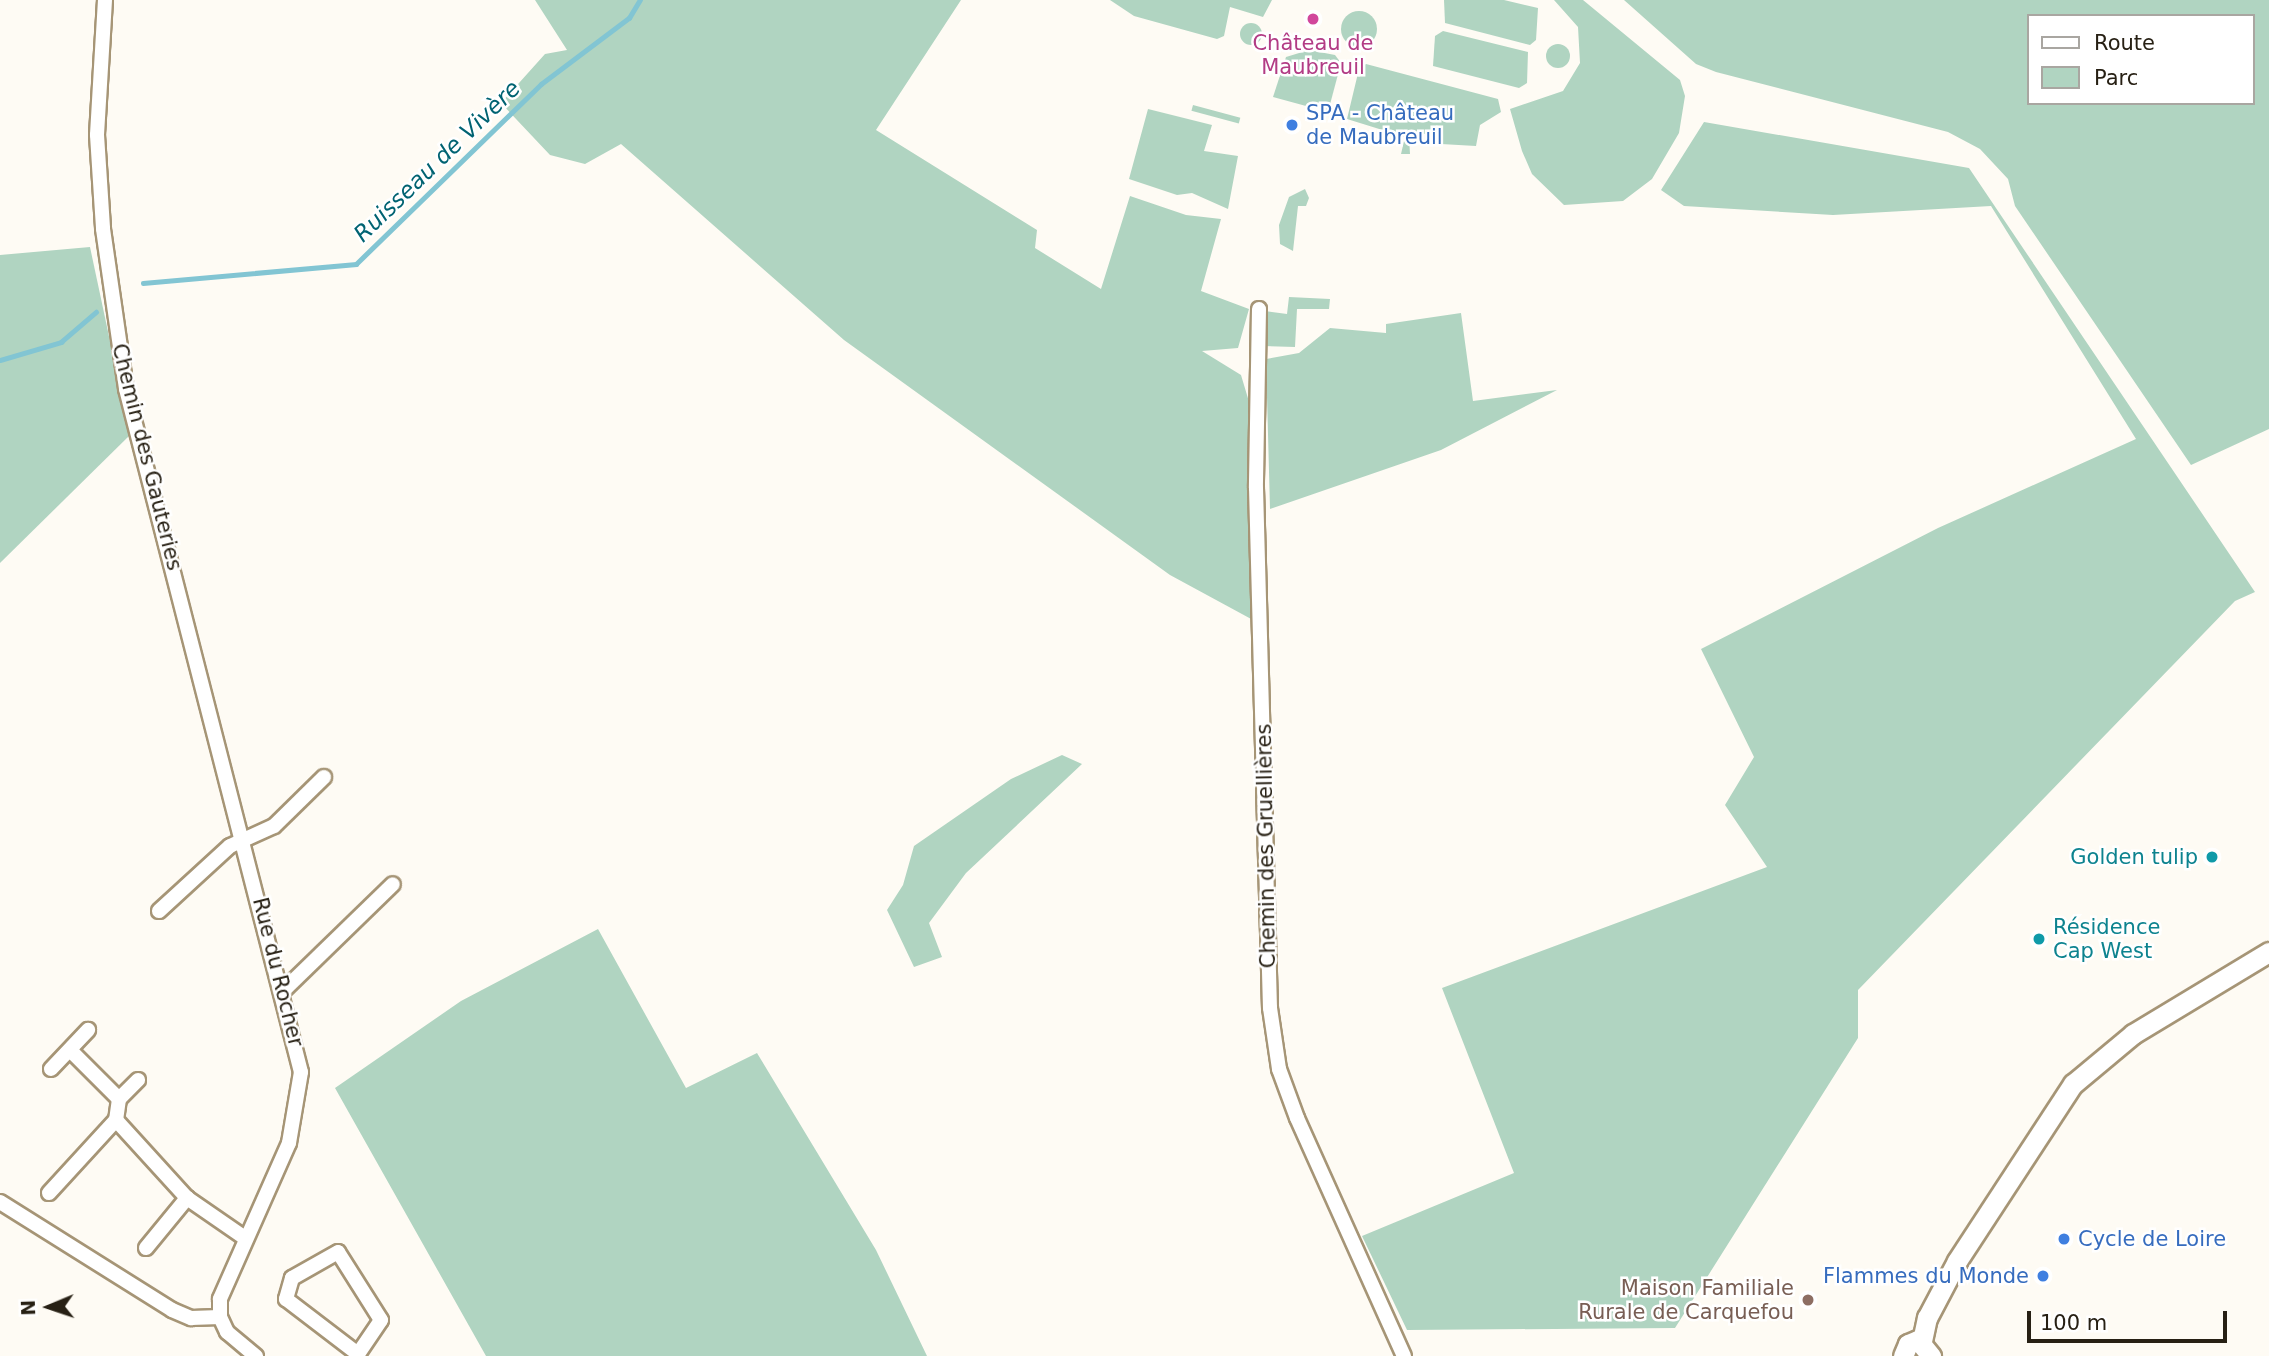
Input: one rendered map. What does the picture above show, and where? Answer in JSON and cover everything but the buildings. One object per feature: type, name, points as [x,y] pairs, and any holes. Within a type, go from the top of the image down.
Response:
[{"type":"main road","points":[[1903,1356],[1908,1344],[1926,1348],[1927,1318],[1957,1261],[2073,1084],[2133,1034],[2269,952]]},
{"type":"street","name":"Chemin des Gauteries","points":[[105,0],[97,135],[115,325],[188,620]]},
{"type":"street","name":"Chemin des Gruellières","points":[[1259,309],[1256,488],[1270,1008],[1279,1069],[1297,1118],[1404,1356]]},
{"type":"street","name":"Rue du Rocher","points":[[188,620],[283,990],[300,1092],[289,1143],[219,1299],[220,1317]]},
{"type":"street","points":[[159,911],[244,839],[274,826],[324,777]]},
{"type":"street","points":[[283,990],[393,884]]},
{"type":"street","points":[[51,1069],[88,1030]]},
{"type":"street","points":[[71,1050],[119,1099]]},
{"type":"street","points":[[49,1193],[116,1120],[119,1099],[138,1080]]},
{"type":"street","points":[[116,1120],[187,1198],[245,1237]]},
{"type":"street","points":[[146,1248],[187,1198]]},
{"type":"street","points":[[0,1202],[172,1310],[191,1318],[220,1317],[239,1351],[256,1356]]},
{"type":"street","points":[[338,1252],[381,1320],[358,1355],[286,1299],[292,1278],[338,1252]]},
{"type":"green space","points":[[535,0],[961,0],[876,130],[1037,230],[1035,248],[1101,289],[1130,196],[1186,215],[1221,219],[1201,291],[1249,309],[1238,348],[1202,351],[1241,375],[1250,405],[1253,620],[1170,575],[844,340],[621,144],[585,164],[550,155],[501,103],[545,54],[567,50]]},
{"type":"green space","points":[[1110,0],[1272,0],[1263,17],[1230,7],[1224,36],[1217,39],[1134,16]]},
{"type":"green space","points":[[1444,0],[1504,0],[1538,8],[1536,40],[1530,45],[1445,23]]},
{"type":"green space","points":[[1554,0],[1583,0],[1680,80],[1685,96],[1679,133],[1652,179],[1623,201],[1564,205],[1532,174],[1522,151],[1510,109],[1563,91],[1580,63],[1578,27]]},
{"type":"green space","points":[[1624,0],[2269,0],[2269,429],[2191,465],[2015,206],[2008,179],[1980,149],[1948,132],[1716,72],[1696,64]]},
{"type":"green space","points":[[1359,11],[1372,16],[1377,29],[1372,42],[1359,47],[1346,42],[1341,29],[1346,16]]},
{"type":"green space","points":[[1251,23],[1259,26],[1262,34],[1259,42],[1251,45],[1243,42],[1240,34],[1243,26]]},
{"type":"green space","points":[[1443,31],[1528,52],[1527,83],[1519,88],[1433,66],[1435,36]]},
{"type":"green space","points":[[1558,44],[1567,47],[1570,56],[1567,65],[1558,68],[1549,65],[1546,56],[1549,47]]},
{"type":"green space","points":[[1309,50],[1335,55],[1341,63],[1328,112],[1273,97],[1286,57]]},
{"type":"green space","points":[[1366,64],[1498,99],[1501,112],[1480,125],[1476,146],[1441,144],[1438,132],[1409,136],[1410,154],[1401,154],[1405,137],[1347,119],[1359,69]]},
{"type":"green space","points":[[1193,105],[1240,118],[1239,123],[1191,111]]},
{"type":"green space","points":[[1148,109],[1212,125],[1204,151],[1238,156],[1228,209],[1192,193],[1177,195],[1129,179]]},
{"type":"green space","points":[[1704,122],[1969,168],[2255,592],[2235,601],[1858,990],[1858,1038],[1675,1328],[1407,1330],[1362,1236],[1514,1173],[1442,988],[1767,867],[1725,805],[1754,757],[1701,649],[1938,528],[2136,439],[1991,206],[1833,215],[1684,206],[1661,190]]},
{"type":"green space","points":[[1305,189],[1309,198],[1306,206],[1298,206],[1293,251],[1280,244],[1279,225],[1289,197]]},
{"type":"green space","points":[[90,247],[130,435],[0,563],[0,255]]},
{"type":"green space","points":[[1289,297],[1330,299],[1329,309],[1297,309],[1295,347],[1263,346],[1265,311],[1287,314]]},
{"type":"green space","points":[[1461,313],[1473,401],[1557,390],[1441,450],[1270,509],[1266,359],[1299,353],[1330,328],[1386,333],[1386,324]]},
{"type":"green space","points":[[1062,755],[1082,764],[966,873],[929,923],[942,957],[914,967],[887,910],[903,885],[914,846],[1011,779]]},
{"type":"green space","points":[[598,929],[686,1088],[757,1053],[876,1250],[927,1356],[486,1356],[335,1088],[461,1001]]},
{"type":"waterway","name":"Ruisseau de Vivère","points":[[143,283],[356,264],[541,84],[629,18],[640,0]]},
{"type":"waterway","name":"Ruisseau de Vivère","points":[[0,360],[61,342],[96,312]]},
{"type":"place","name":"Château de Maubreuil","points":[[1313,19]]},
{"type":"place","name":"SPA - Château de Maubreuil","points":[[1292,125]]},
{"type":"place","name":"Golden tulip","points":[[2212,857]]},
{"type":"place","name":"Résidence Cap West","points":[[2039,939]]},
{"type":"place","name":"Cycle de Loire","points":[[2064,1239]]},
{"type":"place","name":"Flammes du Monde","points":[[2043,1276]]},
{"type":"place","name":"Maison Familiale Rurale de Carquefou","points":[[1808,1300]]}]
